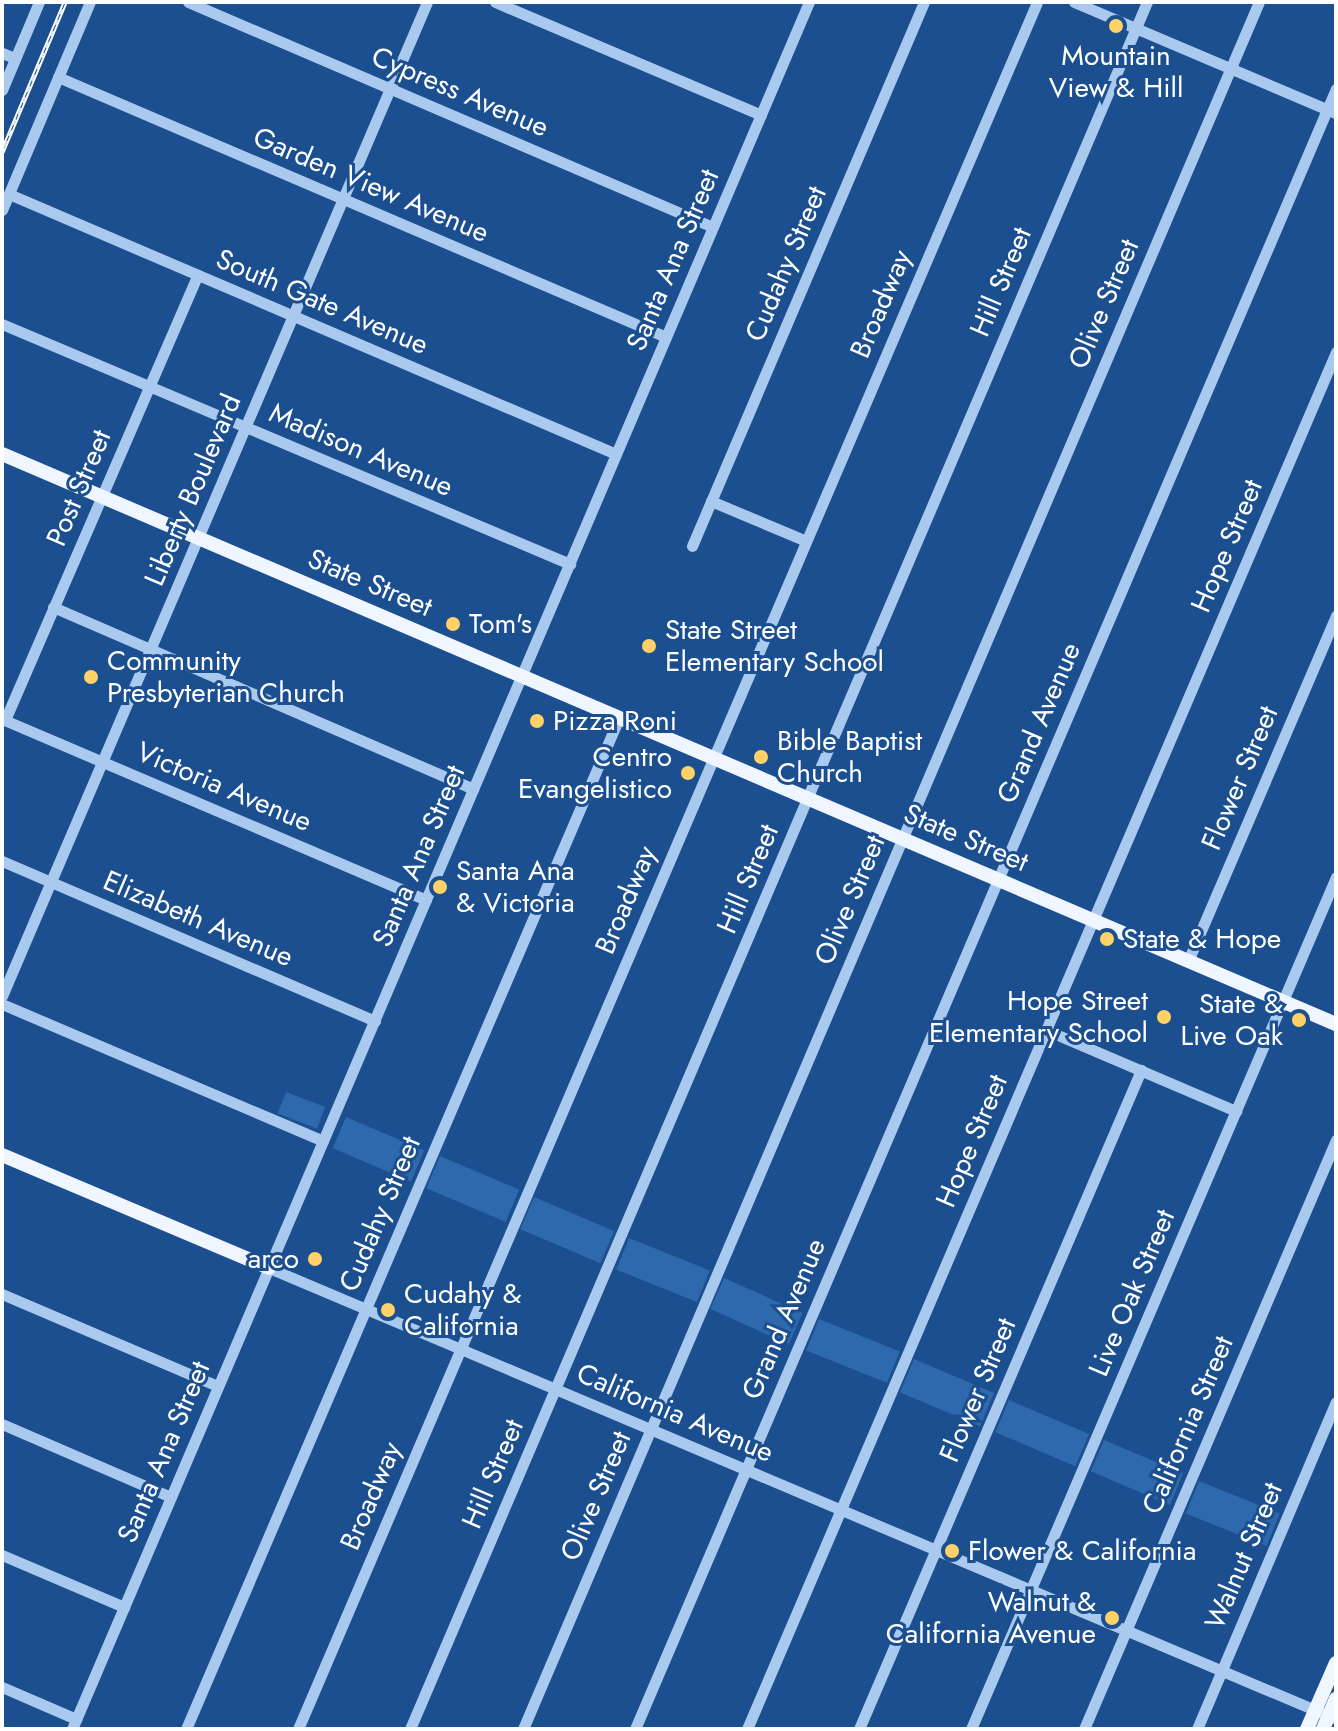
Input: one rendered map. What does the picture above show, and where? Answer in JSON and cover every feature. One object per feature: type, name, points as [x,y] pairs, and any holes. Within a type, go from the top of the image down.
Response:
[{"type":"main road","name":"State Street","points":[[2,454],[1336,1024]]},
{"type":"main road","name":"California Avenue","points":[[2,1155],[269,1268]]},
{"type":"main road","points":[[1327,1722],[1336,1663]]},
{"type":"main road","points":[[1307,1729],[1327,1722],[1336,1699]]},
{"type":"street","points":[[2,90],[39,2]]},
{"type":"street","points":[[2,210],[90,2]]},
{"type":"street","name":"Cypress Avenue","points":[[188,2],[713,227]]},
{"type":"street","name":"Liberty Boulevard","points":[[2,996],[427,2]]},
{"type":"street","points":[[495,2],[761,115]]},
{"type":"street","name":"Cudahy Street","points":[[692,546],[924,2]]},
{"type":"street","name":"Broadway","points":[[298,1729],[1037,2]]},
{"type":"street","points":[[1074,2],[1332,111]]},
{"type":"street","name":"Hill Street","points":[[410,1729],[1147,2]]},
{"type":"street","name":"Olive Street","points":[[523,1729],[1259,2]]},
{"type":"street","name":"Santa Ana Street","points":[[74,1724],[522,677],[806,3]]},
{"type":"street","points":[[2,53],[15,58]]},
{"type":"street","name":"Garden View Avenue","points":[[58,77],[666,337]]},
{"type":"street","name":"Grand Avenue","points":[[635,1729],[998,880],[1332,111],[1336,89]]},
{"type":"street","name":"South Gate Avenue","points":[[9,194],[616,454]]},
{"type":"street","name":"Post Street","points":[[4,720],[198,275]]},
{"type":"street","name":"Madison Avenue","points":[[2,324],[570,564]]},
{"type":"street","name":"Hope Street","points":[[747,1729],[1336,352]]},
{"type":"street","points":[[711,501],[806,541]]},
{"type":"street","points":[[53,607],[473,789]]},
{"type":"street","name":"Flower Street","points":[[1188,961],[1336,615]]},
{"type":"street","name":"Cudahy Street","points":[[186,1729],[619,718]]},
{"type":"street","name":"Victoria Avenue","points":[[4,720],[426,900]]},
{"type":"street","name":"Elizabeth Avenue","points":[[2,861],[375,1021]]},
{"type":"street","name":"Live Oak Street","points":[[971,1729],[1336,877]]},
{"type":"street","points":[[2,1004],[323,1141]]},
{"type":"street","points":[[1046,1030],[1236,1111]]},
{"type":"street","name":"Flower Street","points":[[859,1729],[1141,1070]]},
{"type":"street","name":"California Street","points":[[1084,1729],[1336,1140]]},
{"type":"street","name":"California Avenue","points":[[269,1268],[1327,1722]]},
{"type":"street","points":[[2,1294],[218,1386]]},
{"type":"street","name":"Walnut Street","points":[[1197,1729],[1336,1402]]},
{"type":"street","points":[[2,1424],[171,1497]]},
{"type":"street","points":[[2,1555],[124,1607]]},
{"type":"street","points":[[2,1687],[74,1724]]},
{"type":"shaded area","points":[[286,1092],[325,1107],[317,1129],[278,1113]]},
{"type":"shaded area","points":[[346,1117],[424,1150],[411,1182],[333,1148]]},
{"type":"shaded area","points":[[440,1156],[519,1190],[505,1222],[426,1188]]},
{"type":"shaded area","points":[[534,1197],[614,1231],[600,1263],[520,1229]]},
{"type":"shaded area","points":[[629,1238],[710,1271],[697,1302],[616,1270]]},
{"type":"shaded area","points":[[724,1278],[803,1313],[789,1344],[710,1309]]},
{"type":"shaded area","points":[[819,1319],[900,1352],[887,1383],[806,1351]]},
{"type":"shaded area","points":[[914,1359],[994,1393],[980,1426],[900,1392]]},
{"type":"shaded area","points":[[1009,1400],[1089,1434],[1075,1466],[995,1432]]},
{"type":"shaded area","points":[[1104,1440],[1183,1474],[1170,1505],[1091,1471]]},
{"type":"shaded area","points":[[1199,1481],[1280,1514],[1267,1546],[1186,1513]]},
{"type":"railway","points":[[2,152],[65,2]]},
{"type":"place","name":"Mountain View & Hill","points":[[1116,26]]},
{"type":"place","name":"Tom's","points":[[453,624]]},
{"type":"place","name":"State Street Elementary School","points":[[649,646]]},
{"type":"place","name":"Community Presbyterian Church","points":[[91,677]]},
{"type":"place","name":"Pizza Roni","points":[[537,721]]},
{"type":"place","name":"Bible Baptist Church","points":[[761,757]]},
{"type":"place","name":"Centro Evangelistico","points":[[688,773]]},
{"type":"place","name":"Santa Ana & Victoria","points":[[440,887]]},
{"type":"place","name":"State & Hope","points":[[1107,939]]},
{"type":"place","name":"Hope Street Elementary School","points":[[1164,1017]]},
{"type":"place","name":"State & Live Oak","points":[[1299,1020]]},
{"type":"place","name":"arco","points":[[315,1259]]},
{"type":"place","name":"Cudahy & California","points":[[388,1310]]},
{"type":"place","name":"Flower & California","points":[[952,1551]]},
{"type":"place","name":"Walnut & California Avenue","points":[[1112,1618]]}]
